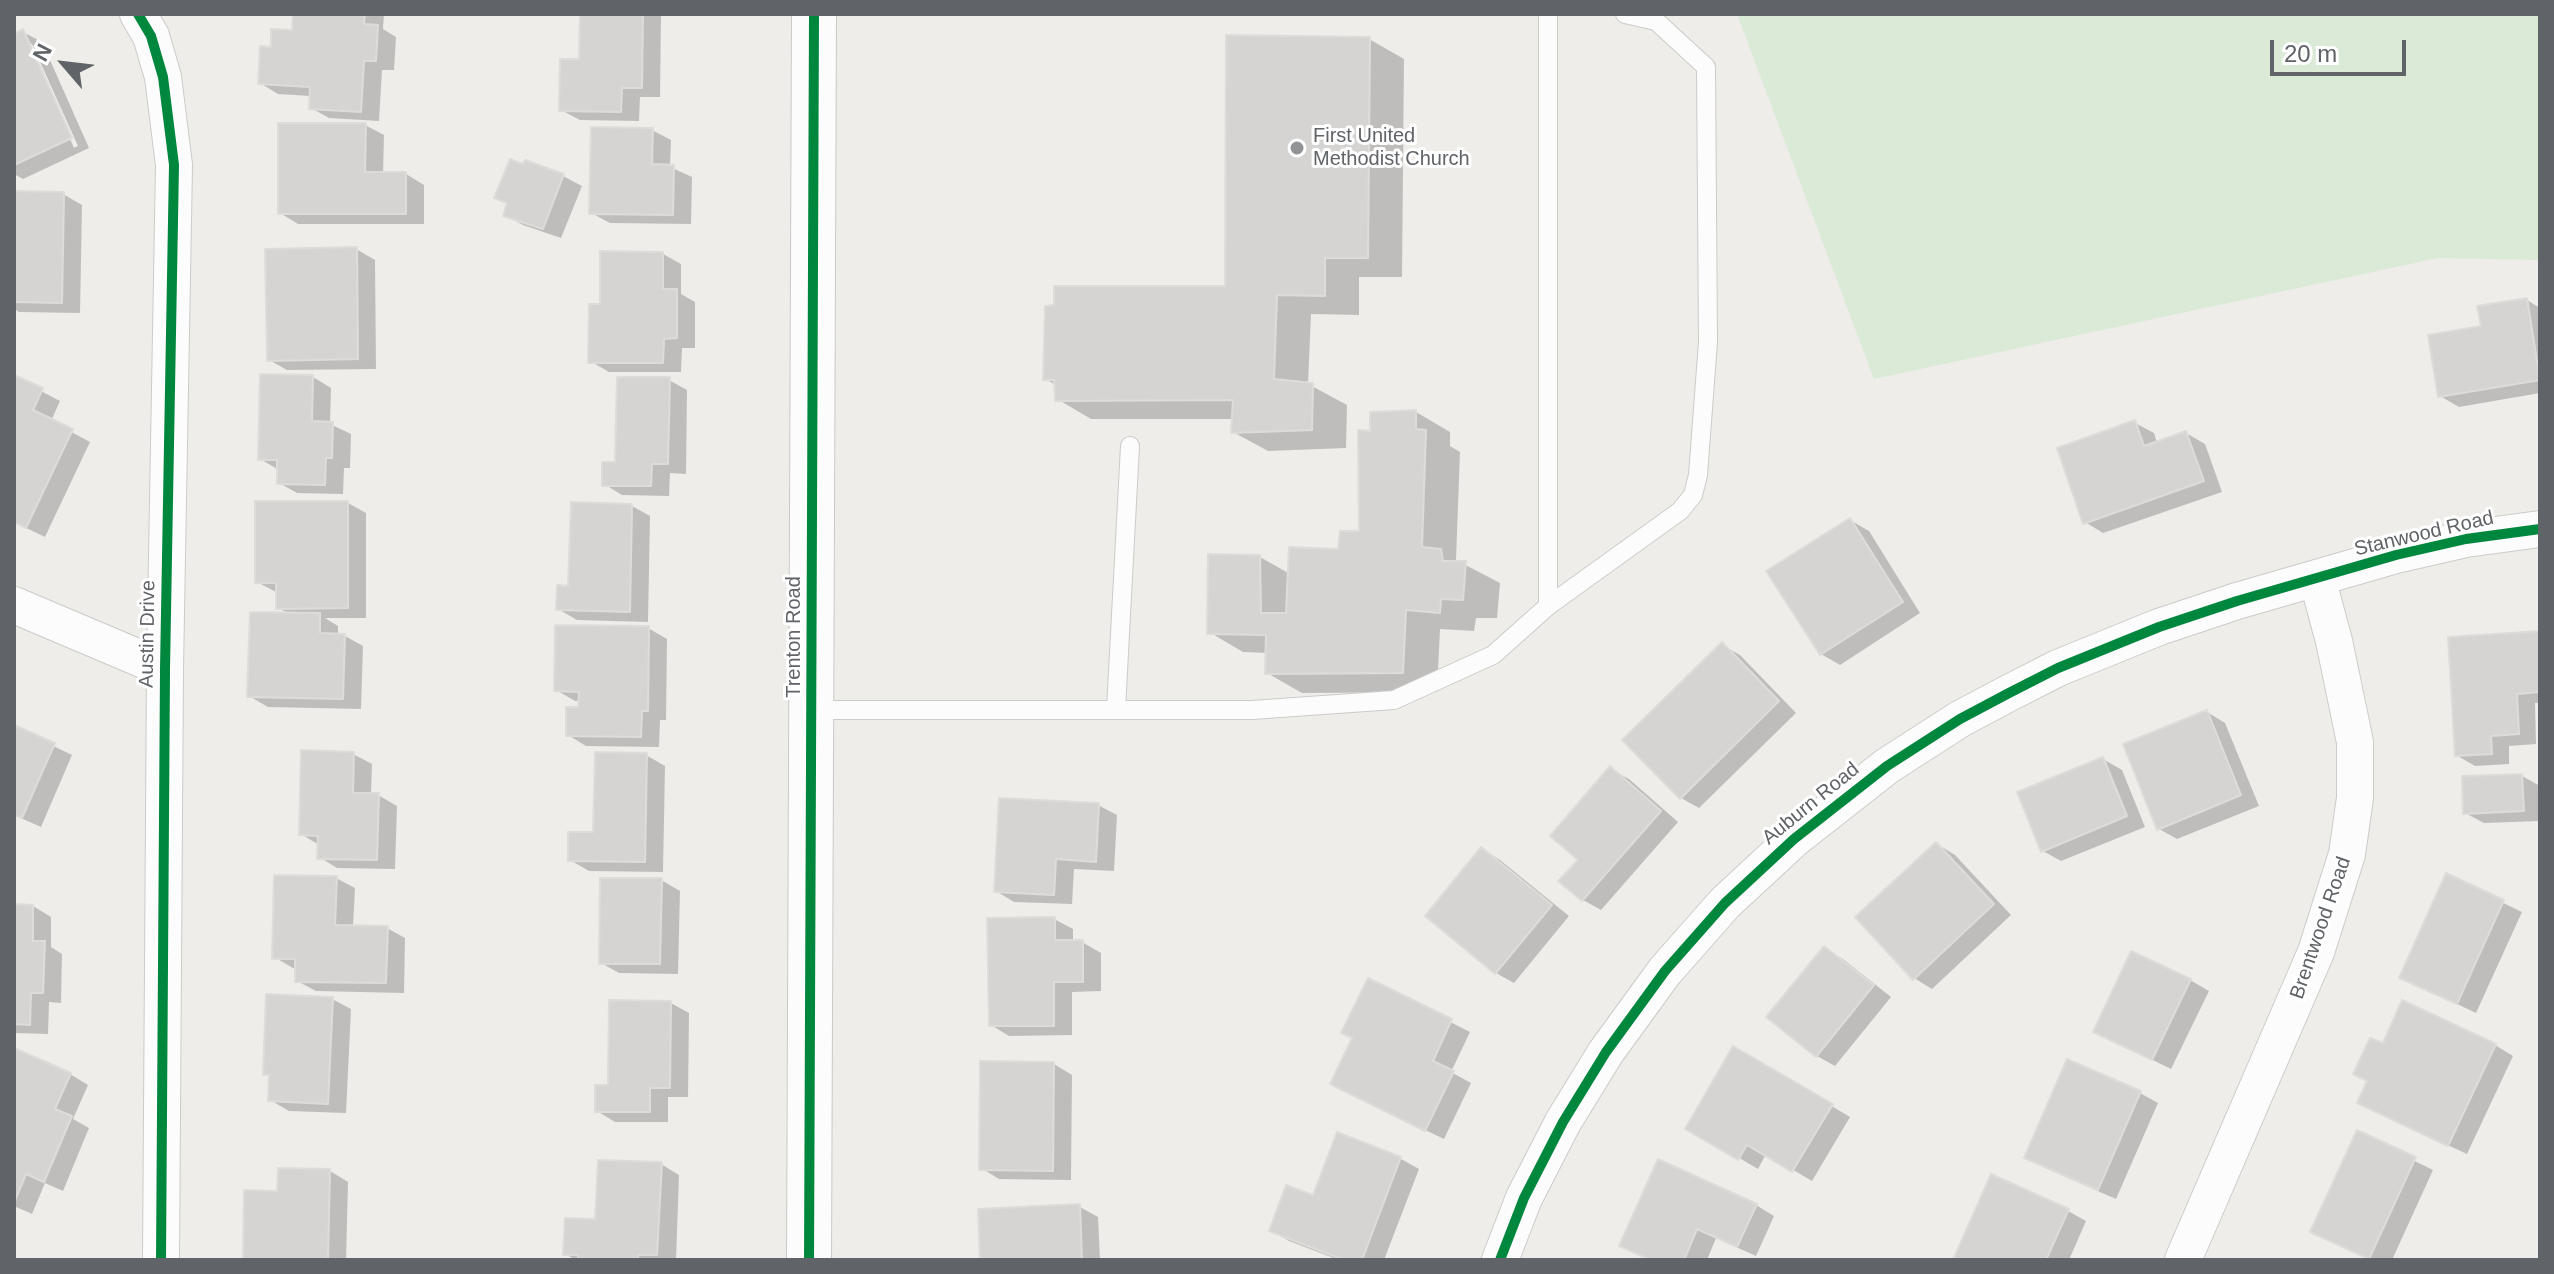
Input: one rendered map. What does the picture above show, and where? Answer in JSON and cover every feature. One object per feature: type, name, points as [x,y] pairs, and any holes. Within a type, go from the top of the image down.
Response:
[{"type":"main road","name":"Trenton Road","points":[[809,1260],[814,14]]},
{"type":"street","name":"Austin Drive","points":[[138,14],[151,36],[163,77],[174,165],[165,669],[161,1260]]},
{"type":"street","name":"Stanwood Road","points":[[2317,578],[2428,547],[2540,529]]},
{"type":"street","name":"Auburn Road","points":[[1500,1260],[1524,1198],[1606,1052],[1665,971],[1725,903],[1794,839],[1887,766],[1960,719],[2058,668],[2159,627],[2317,578]]},
{"type":"street","name":"Brentwood Road","points":[[2183,1260],[2316,952],[2347,854],[2355,798],[2355,742],[2317,578]]},
{"type":"street","points":[[14,605],[165,669]]},
{"type":"lane","points":[[1548,14],[1548,606]]},
{"type":"lane","points":[[811,710],[1252,710],[1394,700],[1493,655],[1548,606],[1680,511],[1693,495],[1698,475],[1708,342],[1706,67],[1656,21],[1625,14]]},
{"type":"lane","points":[[1116,709],[1130,446]]},
{"type":"green space","points":[[1737,14],[2540,14],[2540,260],[2438,258],[1874,379]]},
{"type":"building","points":[[293,14],[365,14],[364,24],[378,25],[376,61],[364,61],[361,112],[309,109],[310,87],[258,84],[260,46],[271,47],[271,29],[292,30]]},
{"type":"building","points":[[580,14],[643,14],[642,88],[622,88],[621,112],[559,111],[560,59],[579,59]]},
{"type":"building","points":[[23,29],[72,138],[14,165],[14,34]]},
{"type":"building","name":"First United Methodist Church","points":[[1226,35],[1370,37],[1368,258],[1325,258],[1325,296],[1277,295],[1274,379],[1313,383],[1312,430],[1231,433],[1233,400],[1055,401],[1054,380],[1043,380],[1045,306],[1054,305],[1054,286],[1225,286]]},
{"type":"building","points":[[278,123],[366,123],[365,172],[406,172],[406,214],[278,214]]},
{"type":"building","points":[[591,127],[653,128],[652,164],[674,165],[673,215],[589,214]]},
{"type":"building","points":[[510,159],[523,164],[525,160],[564,174],[543,229],[503,216],[507,203],[494,198]]},
{"type":"building","points":[[14,191],[64,192],[62,303],[14,302]]},
{"type":"building","points":[[357,247],[358,359],[267,361],[265,249]]},
{"type":"building","points":[[600,251],[663,252],[663,289],[677,289],[677,338],[664,339],[663,363],[588,363],[589,304],[600,304]]},
{"type":"building","points":[[2527,298],[2540,380],[2438,397],[2428,335],[2481,326],[2477,306]]},
{"type":"building","points":[[260,374],[313,375],[312,421],[333,422],[332,458],[326,458],[325,485],[277,484],[277,460],[258,460]]},
{"type":"building","points":[[14,375],[43,388],[33,410],[73,429],[26,528],[14,522]]},
{"type":"building","points":[[617,377],[670,377],[668,464],[652,464],[651,486],[602,486],[602,462],[615,462]]},
{"type":"building","points":[[1416,410],[1416,429],[1426,430],[1422,547],[1441,549],[1443,561],[1466,561],[1463,600],[1441,599],[1440,613],[1406,610],[1403,673],[1265,674],[1266,635],[1207,634],[1208,554],[1260,555],[1261,613],[1286,613],[1289,547],[1338,549],[1340,531],[1359,531],[1358,430],[1370,431],[1370,412]]},
{"type":"building","points":[[2135,420],[2144,446],[2186,431],[2204,481],[2083,524],[2057,448]]},
{"type":"building","points":[[255,501],[348,501],[348,608],[276,609],[276,583],[255,583]]},
{"type":"building","points":[[571,502],[632,504],[630,612],[556,610],[557,585],[568,586]]},
{"type":"building","points":[[1850,518],[1903,602],[1820,655],[1766,571]]},
{"type":"building","points":[[250,612],[320,613],[320,633],[345,634],[343,699],[247,697]]},
{"type":"building","points":[[555,625],[649,626],[648,711],[642,711],[641,737],[566,736],[566,707],[578,707],[579,692],[554,691]]},
{"type":"building","points":[[2540,631],[2540,692],[2517,694],[2519,734],[2491,736],[2492,754],[2455,756],[2448,637]]},
{"type":"building","points":[[1722,642],[1779,701],[1680,799],[1622,740]]},
{"type":"building","points":[[2207,710],[2241,795],[2157,830],[2123,744]]},
{"type":"building","points":[[14,725],[55,743],[22,818],[14,815]]},
{"type":"building","points":[[301,750],[354,752],[353,793],[379,793],[377,860],[317,859],[318,836],[299,835]]},
{"type":"building","points":[[595,752],[647,753],[645,862],[568,861],[568,832],[593,832]]},
{"type":"building","points":[[2103,757],[2127,816],[2041,852],[2017,792]]},
{"type":"building","points":[[1610,766],[1661,811],[1582,901],[1558,881],[1578,860],[1550,836]]},
{"type":"building","points":[[2522,774],[2524,811],[2463,814],[2462,776]]},
{"type":"building","points":[[999,798],[1099,803],[1096,862],[1056,859],[1054,895],[994,892]]},
{"type":"building","points":[[1936,842],[1994,904],[1913,980],[1855,917]]},
{"type":"building","points":[[1481,847],[1552,905],[1495,974],[1425,916]]},
{"type":"building","points":[[2446,873],[2504,900],[2457,1004],[2399,978]]},
{"type":"building","points":[[274,875],[337,876],[335,925],[388,926],[386,983],[295,982],[295,959],[272,959]]},
{"type":"building","points":[[600,878],[662,878],[660,964],[599,964]]},
{"type":"building","points":[[14,904],[33,905],[33,941],[45,941],[43,993],[31,993],[30,1025],[14,1024]]},
{"type":"building","points":[[1055,917],[1055,940],[1083,940],[1083,982],[1054,982],[1054,1026],[989,1026],[987,918]]},
{"type":"building","points":[[1824,946],[1874,985],[1816,1057],[1766,1017]]},
{"type":"building","points":[[2131,951],[2191,979],[2152,1060],[2093,1032]]},
{"type":"building","points":[[1368,978],[1452,1019],[1433,1061],[1454,1071],[1425,1131],[1330,1084],[1352,1038],[1341,1033]]},
{"type":"building","points":[[266,994],[333,997],[328,1104],[268,1101],[269,1075],[263,1075]]},
{"type":"building","points":[[609,1000],[671,1001],[670,1088],[650,1088],[650,1112],[595,1112],[595,1085],[608,1085]]},
{"type":"building","points":[[2402,1000],[2496,1044],[2448,1146],[2357,1103],[2367,1081],[2353,1074],[2370,1038],[2383,1043]]},
{"type":"building","points":[[1733,1046],[1833,1104],[1792,1172],[1747,1145],[1738,1160],[1685,1129]]},
{"type":"building","points":[[14,1048],[71,1073],[55,1109],[72,1116],[44,1182],[26,1174],[14,1203]]},
{"type":"building","points":[[2067,1059],[2141,1091],[2098,1190],[2024,1158]]},
{"type":"building","points":[[980,1061],[1054,1062],[1053,1171],[979,1170]]},
{"type":"building","points":[[2357,1130],[2416,1157],[2369,1259],[2310,1232]]},
{"type":"building","points":[[1337,1132],[1401,1157],[1362,1260],[1344,1260],[1269,1231],[1286,1185],[1313,1195]]},
{"type":"building","points":[[1658,1159],[1757,1204],[1737,1247],[1697,1229],[1684,1260],[1651,1260],[1619,1246]]},
{"type":"building","points":[[598,1160],[662,1162],[657,1255],[638,1255],[638,1260],[578,1260],[578,1255],[563,1255],[565,1218],[595,1219]]},
{"type":"building","points":[[278,1168],[330,1169],[328,1260],[243,1260],[244,1190],[277,1191]]},
{"type":"building","points":[[1991,1174],[2069,1209],[2046,1260],[1953,1260]]},
{"type":"building","points":[[1080,1204],[1082,1260],[980,1260],[978,1209]]},
{"type":"cycle path","points":[[138,14],[151,36],[163,77],[174,165],[165,669],[161,1260]]},
{"type":"cycle path","points":[[809,1260],[814,14]]},
{"type":"cycle path","points":[[1500,1260],[1524,1198],[1563,1122],[1606,1052],[1665,971],[1725,903],[1794,839],[1887,766],[1960,719],[2009,693],[2058,668],[2159,627],[2396,555],[2466,539],[2540,529]]},
{"type":"place","name":"First United Methodist Church","points":[[1297,148]]}]
